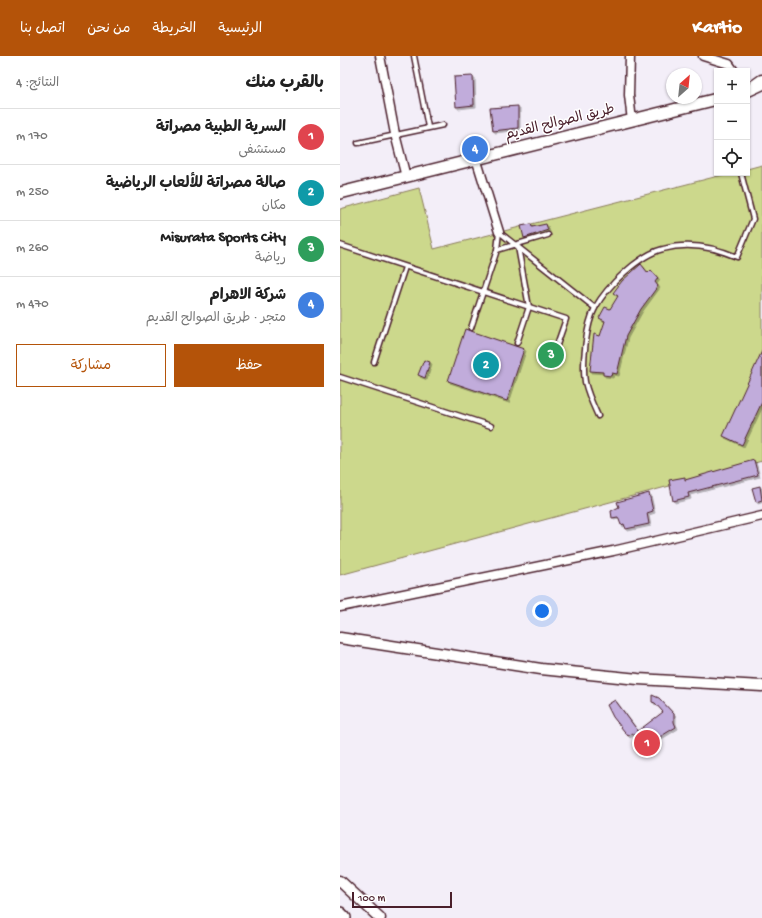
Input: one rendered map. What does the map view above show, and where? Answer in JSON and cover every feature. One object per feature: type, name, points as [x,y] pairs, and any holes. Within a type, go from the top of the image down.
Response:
[{"type":"highway","points":[[340,914],[344,918]]},
{"type":"main road","name":"طريق الصوالح القديم","points":[[340,193],[714,100]]},
{"type":"street","points":[[380,56],[395,134],[406,177]]},
{"type":"street","points":[[630,56],[629,95],[632,120]]},
{"type":"street","points":[[703,56],[729,64],[732,68]]},
{"type":"street","points":[[476,158],[499,232]]},
{"type":"street","points":[[340,607],[613,551],[762,516]]},
{"type":"street","points":[[340,638],[541,669],[645,679],[762,686]]},
{"type":"street","points":[[340,881],[380,918]]},
{"type":"lane","points":[[414,56],[428,127]]},
{"type":"lane","points":[[358,143],[443,125]]},
{"type":"lane","points":[[598,416],[588,395],[584,366],[588,330],[595,308],[620,277],[631,267],[648,255],[662,249],[679,246],[695,246],[711,248],[736,257],[753,219],[742,176]]},
{"type":"lane","points":[[499,232],[595,308]]},
{"type":"lane","points":[[470,328],[497,250],[499,232]]},
{"type":"lane","points":[[497,250],[516,246],[548,235]]},
{"type":"lane","points":[[340,245],[566,319],[550,365]]},
{"type":"lane","points":[[516,246],[529,307],[517,343]]},
{"type":"lane","points":[[374,362],[405,266]]},
{"type":"lane","points":[[340,377],[491,426]]},
{"type":"green space","points":[[762,165],[762,461],[340,575],[340,209],[419,188],[434,249],[718,176],[750,176],[750,168]]},
{"type":"building","points":[[473,76],[474,105],[456,107],[454,77]]},
{"type":"building","points":[[518,106],[518,128],[493,131],[490,108]]},
{"type":"building","points":[[531,224],[532,227],[546,224],[548,230],[524,238],[521,226]]},
{"type":"building","points":[[641,264],[648,273],[651,270],[658,278],[655,282],[658,286],[641,309],[626,336],[617,374],[612,373],[611,376],[603,375],[603,372],[590,371],[594,334],[600,336],[605,321],[599,318],[605,307],[610,309],[618,296],[613,293],[622,281]]},
{"type":"building","points":[[465,329],[524,349],[507,401],[448,381]]},
{"type":"building","points":[[762,351],[762,402],[742,445],[723,436]]},
{"type":"building","points":[[424,360],[430,362],[425,378],[418,375]]},
{"type":"building","points":[[754,460],[758,475],[688,493],[689,497],[673,501],[669,480],[685,477],[685,480]]},
{"type":"building","points":[[760,486],[762,500],[756,502],[752,488]]},
{"type":"building","points":[[649,493],[653,511],[647,513],[649,524],[626,529],[624,524],[621,525],[618,517],[612,518],[611,511],[619,507],[617,502]]},
{"type":"building","points":[[652,695],[659,698],[674,714],[674,722],[676,727],[650,743],[651,746],[646,750],[633,733],[628,736],[613,717],[607,705],[615,700],[638,731],[663,712],[655,703],[652,702]]},
{"type":"place","name":"شركة الاهرام","points":[[475,149]]},
{"type":"place","name":"Misurata Sports City","points":[[551,355]]},
{"type":"place","name":"صالة مصراتة للألعاب الرياضية","points":[[486,365]]},
{"type":"place","name":"السرية الطبية مصراتة","points":[[647,743]]}]
